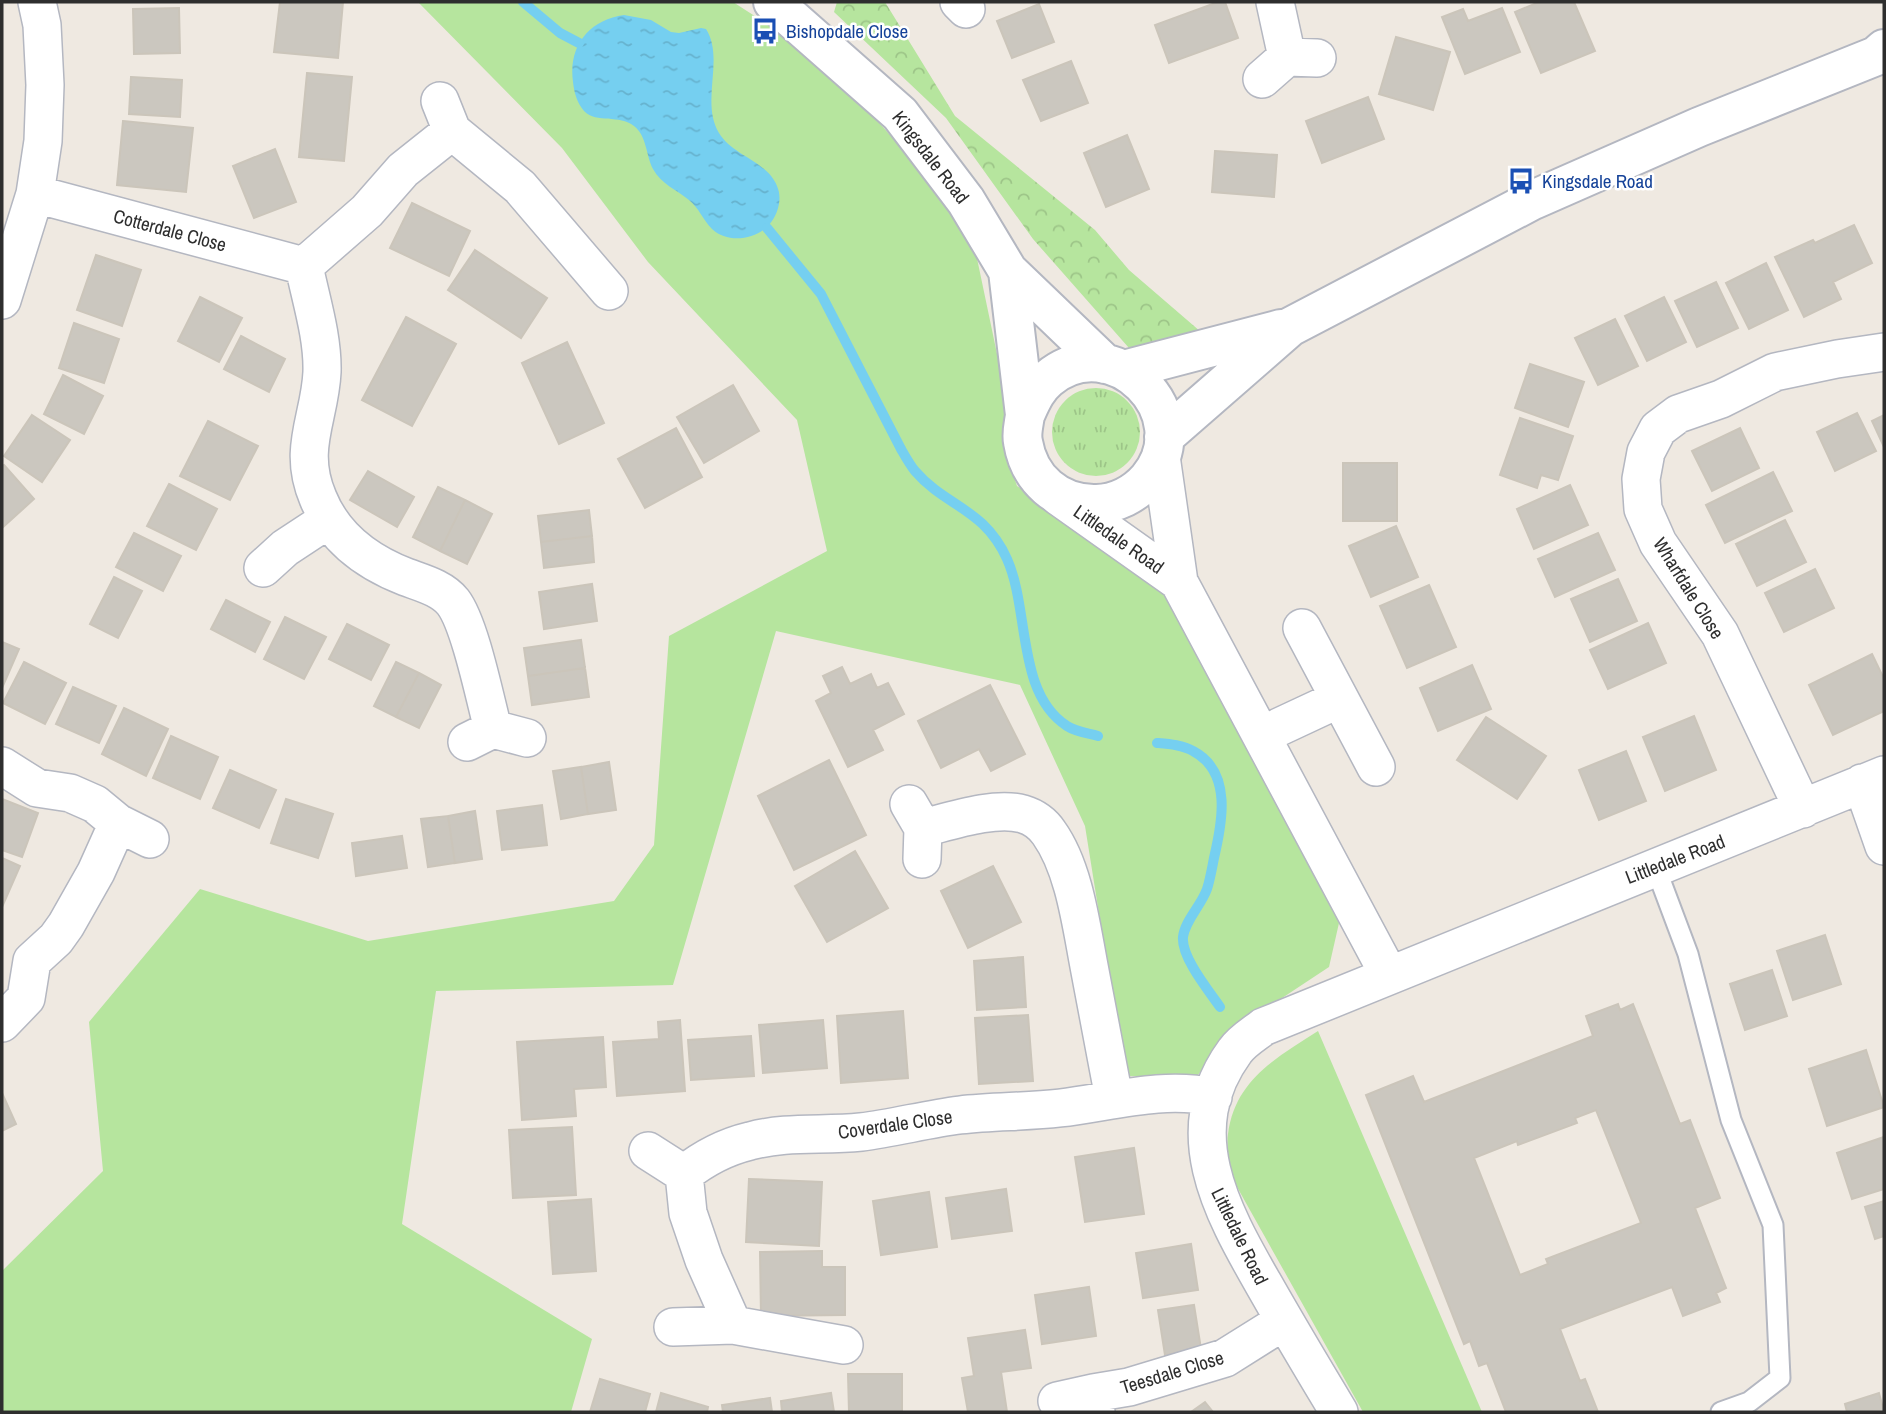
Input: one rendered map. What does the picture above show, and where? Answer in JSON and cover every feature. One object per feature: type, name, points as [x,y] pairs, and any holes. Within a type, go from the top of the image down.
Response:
[{"type":"street","points":[[2,300],[35,194],[43,141],[45,85],[42,25],[37,2]]},
{"type":"street","name":"Kingsdale Road","points":[[773,2],[900,114],[966,201],[1008,271],[1115,367]]},
{"type":"street","points":[[1275,2],[1289,65]]},
{"type":"street","points":[[1115,367],[1140,381],[1155,398],[1163,420],[1162,446],[1154,472],[1141,487],[1124,498],[1105,504],[1082,505],[1059,497],[1040,482],[1027,462],[1022,439],[1025,415],[1035,394],[1048,379],[1066,369],[1086,363],[1115,367],[1290,327],[1533,200],[1699,127],[1881,54]]},
{"type":"street","points":[[496,736],[467,634],[452,600],[439,591],[375,565],[343,538],[318,498],[309,461],[312,420],[322,374],[322,355],[304,266],[367,211],[446,116],[520,187],[609,291]]},
{"type":"street","name":"Cotterdale Close","points":[[35,194],[304,266]]},
{"type":"street","name":"Kingsdale Road","points":[[1008,271],[1025,415]]},
{"type":"street","points":[[1162,446],[1290,327]]},
{"type":"street","name":"Wharfdale Close","points":[[1802,809],[1720,634],[1658,543],[1643,509],[1641,479],[1646,452],[1658,429],[1678,414],[1721,398],[1775,372],[1884,352]]},
{"type":"street","name":"Littledale Road","points":[[1162,446],[1179,582],[1389,975]]},
{"type":"street","name":"Littledale Road","points":[[1059,497],[1179,582]]},
{"type":"street","points":[[263,568],[285,548],[329,519]]},
{"type":"street","points":[[1303,628],[1376,766]]},
{"type":"street","points":[[1262,735],[1339,699]]},
{"type":"street","points":[[2,766],[37,788],[70,793],[95,804],[134,831],[96,872],[66,925],[33,961],[26,998],[2,1023]]},
{"type":"street","points":[[1873,779],[1884,846]]},
{"type":"street","name":"Littledale Road","points":[[1339,1412],[1250,1260],[1213,1181],[1207,1141],[1208,1122],[1220,1077],[1236,1049],[1263,1027],[1873,779]]},
{"type":"street","points":[[918,830],[1003,812],[1023,814],[1038,821],[1048,831],[1062,855],[1078,908],[1114,1098]]},
{"type":"street","name":"Coverdale Close","points":[[684,1174],[704,1158],[747,1141],[779,1135],[858,1132],[957,1115],[1060,1108],[1114,1098],[1182,1093],[1213,1097]]},
{"type":"street","points":[[649,1152],[684,1174],[688,1213],[704,1260],[733,1325]]},
{"type":"street","name":"Teesdale Close","points":[[1057,1401],[1094,1403],[1129,1387],[1225,1358],[1284,1321]]},
{"type":"street","points":[[673,1327],[733,1325],[844,1345]]},
{"type":"lane","points":[[1655,866],[1688,954],[1731,1120],[1773,1225],[1780,1378],[1749,1402],[1721,1412]]},
{"type":"green space","points":[[418,2],[733,2],[784,35],[866,108],[970,225],[1005,392],[1003,443],[1017,486],[1066,518],[1105,553],[1179,582],[1202,622],[1339,923],[1329,967],[1241,1025],[1196,1077],[1125,1076],[1085,826],[1020,685],[776,631],[673,985],[436,991],[402,1224],[592,1339],[571,1412],[2,1412],[2,1271],[103,1171],[89,1022],[200,889],[368,941],[614,901],[654,845],[669,636],[827,551],[797,420],[648,262],[562,148]]},
{"type":"green space","points":[[837,2],[885,2],[955,116],[1095,230],[1129,270],[1201,332],[1129,348],[1033,239],[946,118],[834,12]]},
{"type":"green space","points":[[1096,388],[1113,392],[1127,401],[1136,415],[1140,432],[1136,449],[1127,463],[1113,472],[1096,476],[1079,472],[1065,463],[1056,449],[1052,432],[1056,415],[1065,401],[1079,392]]},
{"type":"green space","points":[[1318,1031],[1482,1412],[1363,1412],[1232,1178],[1228,1139],[1232,1115],[1239,1099],[1260,1072]]},
{"type":"water","points":[[624,15],[651,20],[671,32],[706,29],[713,53],[712,107],[719,133],[725,141],[766,170],[779,190],[776,213],[767,227],[760,232],[744,238],[719,234],[692,203],[656,174],[641,135],[634,126],[622,120],[589,115],[582,108],[576,97],[572,69],[578,46],[591,29]]},
{"type":"building","points":[[280,2],[343,2],[338,58],[274,52]]},
{"type":"building","points":[[1218,2],[1225,2],[1238,38],[1169,63],[1155,25]]},
{"type":"building","points":[[1539,2],[1574,2],[1595,51],[1541,73],[1515,12]]},
{"type":"building","points":[[1039,4],[1054,42],[1012,58],[997,21]]},
{"type":"building","points":[[179,8],[180,53],[134,54],[133,9]]},
{"type":"building","points":[[1502,8],[1520,52],[1465,74],[1442,17],[1463,9],[1468,21]]},
{"type":"building","points":[[1396,37],[1450,52],[1433,110],[1379,94]]},
{"type":"building","points":[[1071,61],[1088,103],[1041,121],[1023,80]]},
{"type":"building","points":[[307,73],[352,77],[344,161],[299,157]]},
{"type":"building","points":[[131,77],[182,80],[180,117],[129,114]]},
{"type":"building","points":[[1368,97],[1384,139],[1322,163],[1306,121]]},
{"type":"building","points":[[123,121],[193,128],[186,192],[117,185]]},
{"type":"building","points":[[1127,135],[1149,189],[1106,207],[1084,153]]},
{"type":"building","points":[[275,149],[296,202],[254,218],[233,166]]},
{"type":"building","points":[[1215,151],[1277,155],[1274,197],[1212,192]]},
{"type":"building","points":[[412,203],[470,231],[449,276],[390,248]]},
{"type":"building","points":[[1854,225],[1872,263],[1833,282],[1841,299],[1804,317],[1775,257]]},
{"type":"building","points":[[475,250],[547,298],[521,338],[448,290]]},
{"type":"building","points":[[96,255],[141,270],[122,326],[77,310]]},
{"type":"building","points":[[1766,263],[1788,310],[1749,329],[1726,283]]},
{"type":"building","points":[[1716,282],[1738,328],[1697,347],[1675,301]]},
{"type":"building","points":[[200,297],[242,318],[219,362],[178,341]]},
{"type":"building","points":[[1664,297],[1686,342],[1647,361],[1625,316]]},
{"type":"building","points":[[406,317],[456,344],[412,426],[362,400]]},
{"type":"building","points":[[1615,319],[1638,366],[1598,385],[1575,338]]},
{"type":"building","points":[[74,323],[119,339],[104,383],[59,368]]},
{"type":"building","points":[[241,336],[285,359],[269,392],[224,369]]},
{"type":"building","points":[[567,342],[604,423],[559,444],[522,363]]},
{"type":"building","points":[[1530,364],[1584,382],[1568,427],[1515,408]]},
{"type":"building","points":[[63,375],[103,396],[84,434],[44,414]]},
{"type":"building","points":[[733,385],[759,431],[704,463],[677,417]]},
{"type":"building","points":[[1857,413],[1876,451],[1835,471],[1817,432]]},
{"type":"building","points":[[32,415],[70,440],[42,482],[4,456]]},
{"type":"building","points":[[1884,415],[1884,447],[1872,421]]},
{"type":"building","points":[[1520,418],[1573,436],[1558,480],[1541,475],[1537,488],[1500,475]]},
{"type":"building","points":[[208,421],[258,446],[230,500],[180,476]]},
{"type":"building","points":[[676,428],[702,477],[645,508],[618,459]]},
{"type":"building","points":[[1740,428],[1759,468],[1712,491],[1692,451]]},
{"type":"building","points":[[1343,463],[1397,463],[1397,521],[1343,521]]},
{"type":"building","points":[[4,465],[34,499],[2,528],[2,466]]},
{"type":"building","points":[[368,471],[414,497],[397,527],[350,500]]},
{"type":"building","points":[[1773,472],[1792,511],[1725,543],[1706,505]]},
{"type":"building","points":[[169,484],[217,509],[196,550],[147,526]]},
{"type":"building","points":[[1570,485],[1588,525],[1534,549],[1517,509]]},
{"type":"building","points":[[438,487],[465,500],[440,551],[413,537]]},
{"type":"building","points":[[465,500],[492,514],[467,564],[440,551]]},
{"type":"building","points":[[589,510],[592,536],[541,542],[538,516]]},
{"type":"building","points":[[1785,520],[1806,562],[1757,586],[1736,544]]},
{"type":"building","points":[[1396,526],[1418,577],[1371,597],[1349,546]]},
{"type":"building","points":[[134,533],[181,556],[163,591],[116,567]]},
{"type":"building","points":[[1598,533],[1615,570],[1555,597],[1538,559]]},
{"type":"building","points":[[592,536],[594,562],[544,568],[541,542]]},
{"type":"building","points":[[1815,569],[1834,608],[1784,632],[1765,593]]},
{"type":"building","points":[[114,577],[142,591],[118,638],[90,624]]},
{"type":"building","points":[[1618,579],[1637,621],[1590,642],[1571,599]]},
{"type":"building","points":[[592,584],[597,621],[544,629],[539,592]]},
{"type":"building","points":[[1429,585],[1456,647],[1407,668],[1380,606]]},
{"type":"building","points":[[226,600],[270,622],[255,652],[211,629]]},
{"type":"building","points":[[285,617],[326,637],[304,679],[264,659]]},
{"type":"building","points":[[1648,623],[1666,663],[1608,689],[1590,650]]},
{"type":"building","points":[[347,624],[389,645],[371,680],[329,659]]},
{"type":"building","points":[[581,640],[585,668],[528,676],[524,648]]},
{"type":"building","points":[[2,642],[19,649],[2,688]]},
{"type":"building","points":[[1872,654],[1884,679],[1884,711],[1833,735],[1809,685]]},
{"type":"building","points":[[24,662],[66,683],[45,724],[3,703]]},
{"type":"building","points":[[396,662],[419,673],[396,717],[374,706]]},
{"type":"building","points":[[1472,665],[1491,709],[1438,731],[1420,688]]},
{"type":"building","points":[[842,667],[850,684],[871,674],[877,688],[888,683],[904,714],[873,730],[883,750],[848,767],[816,701],[831,693],[823,676]]},
{"type":"building","points":[[585,668],[589,697],[532,705],[528,676]]},
{"type":"building","points":[[419,673],[441,685],[419,728],[396,717]]},
{"type":"building","points":[[990,685],[1025,754],[991,771],[979,749],[941,768],[918,721]]},
{"type":"building","points":[[73,687],[116,706],[99,743],[56,724]]},
{"type":"building","points":[[124,708],[168,729],[146,776],[102,754]]},
{"type":"building","points":[[1694,716],[1716,770],[1665,791],[1643,737]]},
{"type":"building","points":[[1486,717],[1546,756],[1517,799],[1457,760]]},
{"type":"building","points":[[171,736],[218,757],[200,799],[153,778]]},
{"type":"building","points":[[1626,751],[1646,801],[1599,820],[1579,770]]},
{"type":"building","points":[[829,760],[866,835],[794,870],[758,796]]},
{"type":"building","points":[[609,762],[616,810],[588,814],[581,767]]},
{"type":"building","points":[[581,767],[588,814],[561,819],[553,771]]},
{"type":"building","points":[[230,770],[276,790],[259,828],[213,808]]},
{"type":"building","points":[[2,799],[38,813],[22,857],[2,850]]},
{"type":"building","points":[[286,799],[333,814],[318,858],[271,843]]},
{"type":"building","points":[[542,805],[547,845],[502,850],[497,811]]},
{"type":"building","points":[[475,811],[482,859],[455,863],[448,816]]},
{"type":"building","points":[[448,816],[455,863],[428,867],[421,819]]},
{"type":"building","points":[[402,836],[407,868],[356,876],[352,843]]},
{"type":"building","points":[[855,851],[888,908],[827,942],[795,886]]},
{"type":"building","points":[[2,858],[20,866],[2,907]]},
{"type":"building","points":[[993,866],[1021,922],[968,948],[941,891]]},
{"type":"building","points":[[1825,935],[1841,984],[1793,1000],[1777,951]]},
{"type":"building","points":[[1023,957],[1026,1007],[977,1010],[974,961]]},
{"type":"building","points":[[1772,970],[1787,1016],[1745,1030],[1730,984]]},
{"type":"building","points":[[1618,1004],[1620,1010],[1633,1004],[1680,1124],[1690,1120],[1720,1198],[1695,1208],[1726,1288],[1716,1293],[1720,1302],[1683,1316],[1672,1287],[1560,1329],[1580,1381],[1585,1379],[1598,1412],[1506,1412],[1487,1363],[1479,1366],[1470,1341],[1464,1344],[1366,1095],[1413,1076],[1424,1102],[1593,1036],[1586,1016]],"holes":[[[1596,1110],[1641,1223],[1546,1259],[1548,1264],[1520,1275],[1474,1158],[1517,1141],[1518,1145],[1577,1123],[1575,1118]]]},
{"type":"building","points":[[903,1011],[908,1078],[841,1083],[837,1016]]},
{"type":"building","points":[[1028,1015],[1033,1081],[979,1084],[975,1018]]},
{"type":"building","points":[[680,1020],[685,1091],[617,1096],[613,1042],[659,1039],[658,1022]]},
{"type":"building","points":[[823,1020],[827,1068],[763,1073],[759,1025]]},
{"type":"building","points":[[751,1036],[754,1076],[691,1080],[688,1040]]},
{"type":"building","points":[[603,1037],[606,1087],[574,1089],[576,1116],[522,1120],[517,1042]]},
{"type":"building","points":[[1866,1050],[1884,1107],[1827,1126],[1809,1069]]},
{"type":"building","points":[[2,1093],[16,1124],[2,1131]]},
{"type":"building","points":[[572,1127],[576,1195],[513,1198],[509,1130]]},
{"type":"building","points":[[1884,1137],[1884,1189],[1852,1199],[1837,1153]]},
{"type":"building","points":[[1134,1148],[1144,1214],[1085,1222],[1075,1157]]},
{"type":"building","points":[[749,1179],[822,1182],[819,1246],[746,1242]]},
{"type":"building","points":[[1006,1189],[1012,1231],[952,1239],[946,1198]]},
{"type":"building","points":[[929,1192],[937,1247],[881,1255],[873,1201]]},
{"type":"building","points":[[591,1199],[596,1271],[553,1274],[548,1202]]},
{"type":"building","points":[[1884,1201],[1884,1236],[1875,1239],[1865,1207]]},
{"type":"building","points":[[1191,1244],[1198,1290],[1143,1298],[1136,1253]]},
{"type":"building","points":[[822,1251],[822,1267],[845,1267],[845,1315],[761,1316],[760,1252]]},
{"type":"building","points":[[1089,1287],[1096,1336],[1042,1344],[1035,1295]]},
{"type":"building","points":[[1194,1305],[1201,1349],[1165,1355],[1158,1310]]},
{"type":"building","points":[[1025,1330],[1031,1368],[1001,1372],[1007,1412],[968,1412],[962,1378],[974,1376],[968,1338]]},
{"type":"building","points":[[848,1374],[902,1374],[902,1412],[849,1412]]},
{"type":"building","points":[[600,1379],[650,1394],[645,1412],[590,1412]]},
{"type":"building","points":[[661,1393],[708,1407],[707,1412],[656,1412]]},
{"type":"building","points":[[831,1393],[834,1412],[782,1412],[781,1401]]},
{"type":"building","points":[[1879,1393],[1884,1412],[1847,1412],[1845,1404]]},
{"type":"building","points":[[770,1398],[772,1412],[723,1412],[722,1405]]},
{"type":"building","points":[[1205,1402],[1213,1412],[1191,1412]]},
{"type":"waterway","points":[[523,2],[560,33],[579,43]]},
{"type":"waterway","points":[[767,228],[821,294],[913,469],[939,493],[976,518],[998,542],[1014,579],[1026,649],[1039,693],[1051,711],[1067,726],[1098,736]]},
{"type":"waterway","points":[[1157,743],[1193,751],[1206,760],[1219,785],[1222,800],[1220,830],[1209,882],[1183,937],[1191,964],[1220,1007]]},
{"type":"place","name":"Bishopdale Close","points":[[765,31]]},
{"type":"place","name":"Kingsdale Road","points":[[1521,181]]}]
